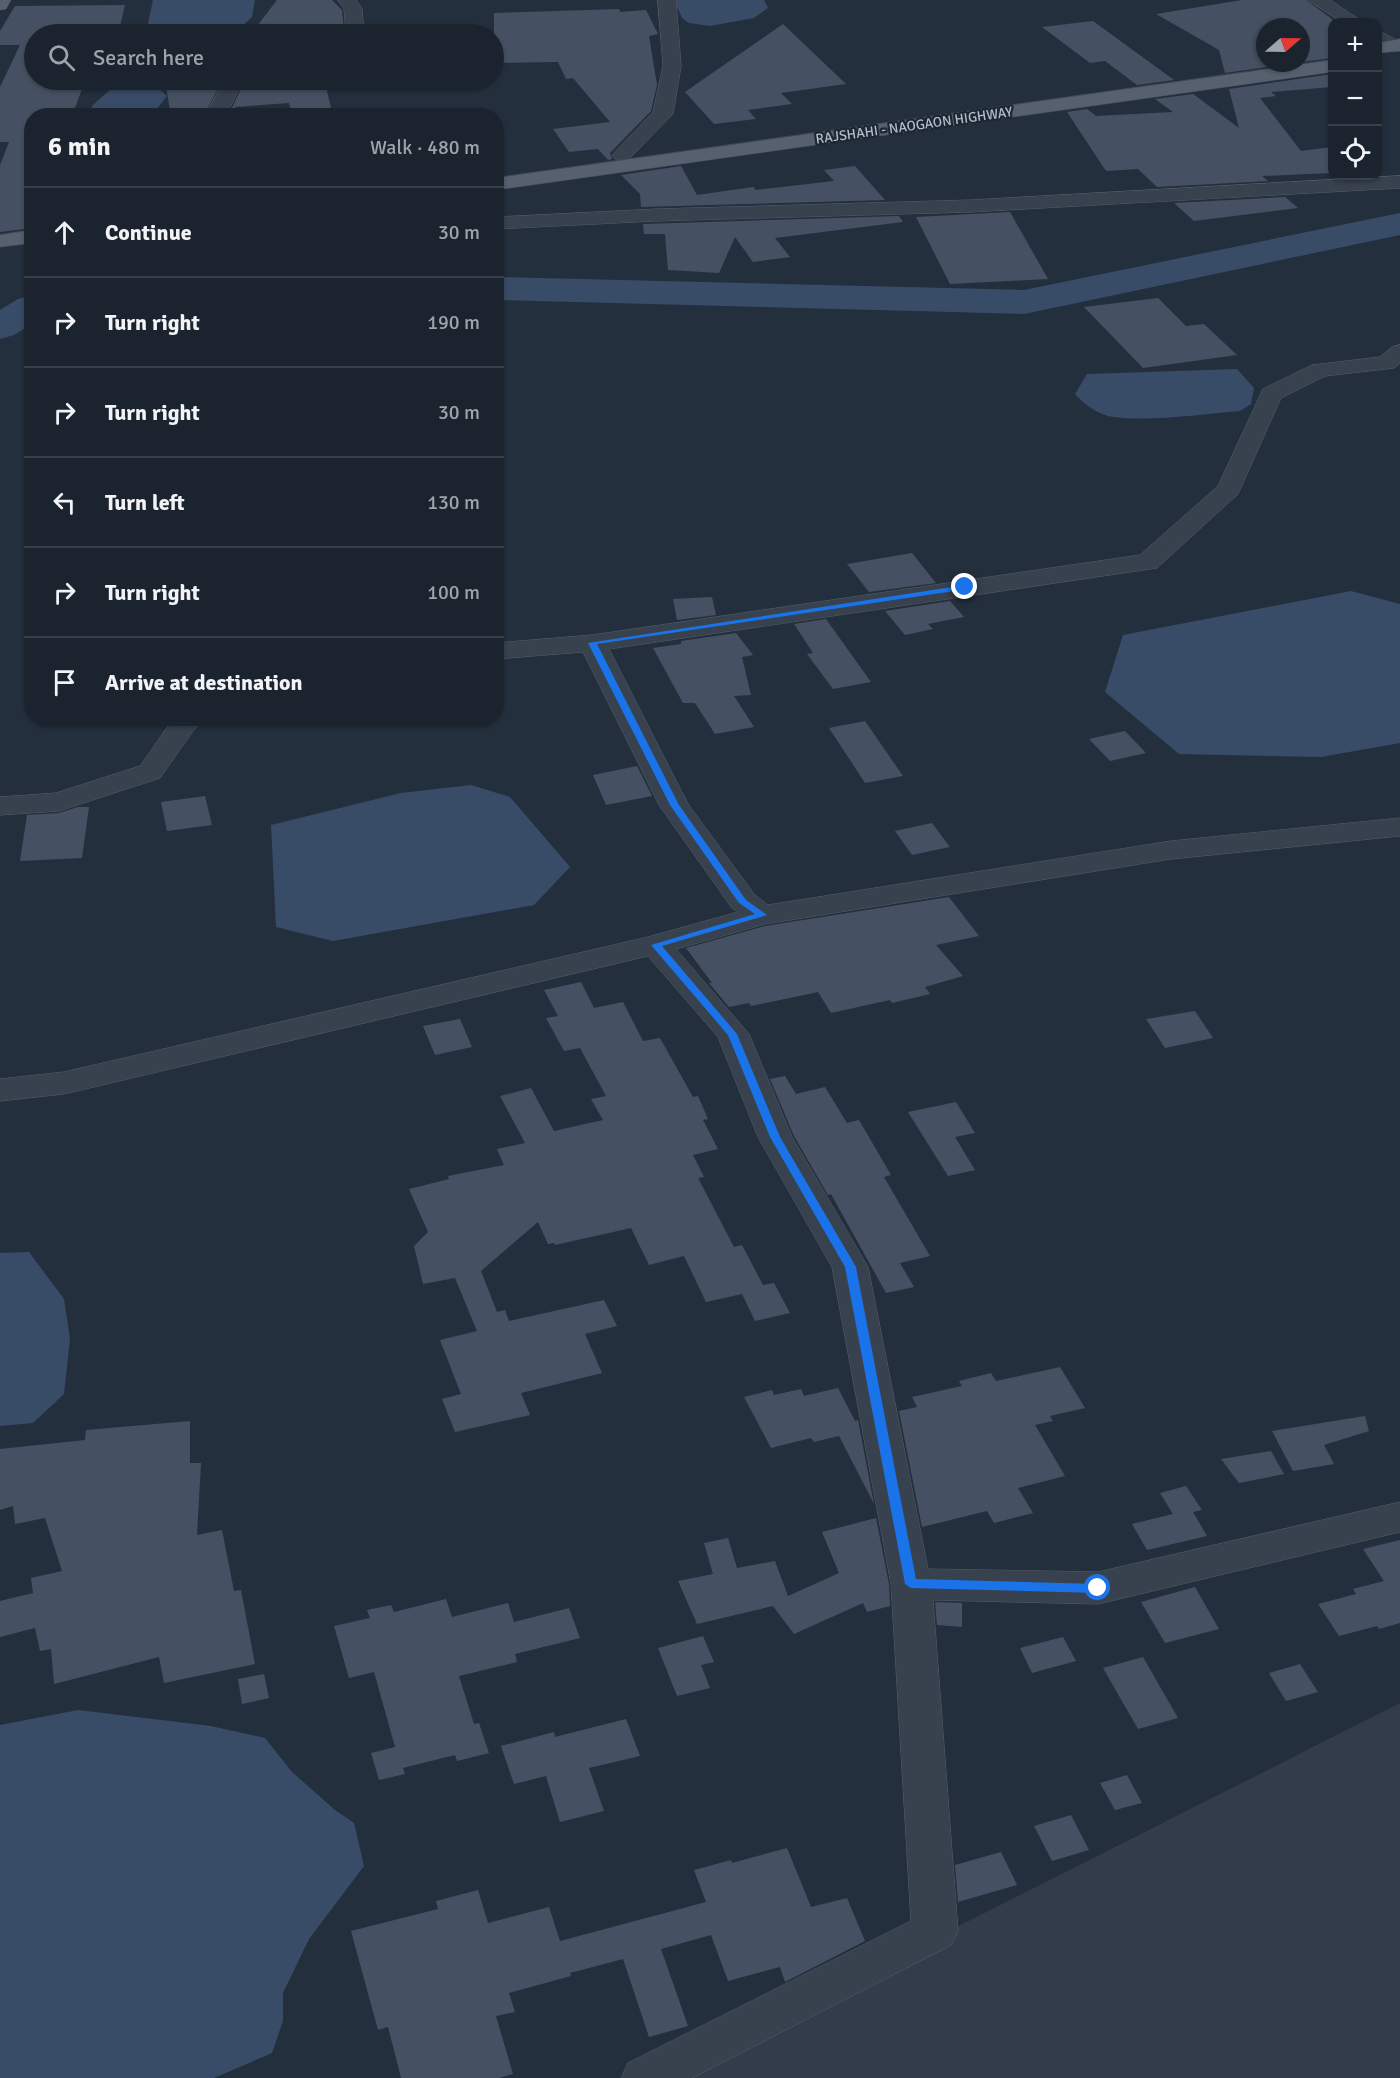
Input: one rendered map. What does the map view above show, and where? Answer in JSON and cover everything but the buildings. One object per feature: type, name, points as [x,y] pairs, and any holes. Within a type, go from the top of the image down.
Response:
[{"type":"main road","points":[[0,5],[2,0]]},
{"type":"main road","points":[[1310,58],[1328,56]]},
{"type":"main road","name":"RAJSHAHI - NAOGAON HIGHWAY","points":[[504,183],[1061,99],[1256,66]]},
{"type":"main road","name":"RAJSHAHI - NAOGAON HIGHWAY","points":[[504,171],[1328,66]]},
{"type":"main road","points":[[0,241],[24,237]]},
{"type":"main road","points":[[0,253],[24,250]]},
{"type":"street","points":[[346,0],[353,9],[354,24]]},
{"type":"street","points":[[622,155],[663,114],[672,66],[667,0]]},
{"type":"street","points":[[1317,0],[1347,18]]},
{"type":"street","points":[[220,108],[228,90]]},
{"type":"street","points":[[504,223],[656,215],[971,206],[1400,182]]},
{"type":"street","points":[[504,650],[592,643],[1148,562],[1229,489],[1271,394],[1320,370],[1386,363],[1400,352]]},
{"type":"street","points":[[592,643],[674,805],[742,902],[762,915]]},
{"type":"street","points":[[0,806],[59,802],[150,772],[182,726]]},
{"type":"street","points":[[0,1090],[64,1083],[656,945],[762,915],[1171,850],[1400,827]]},
{"type":"street","points":[[645,2078],[934,1931],[911,1584],[850,1267],[775,1137],[732,1034],[656,945]]},
{"type":"street","points":[[911,1584],[1098,1588],[1400,1517]]},
{"type":"shaded area","points":[[1400,1703],[1400,2078],[658,2078]]},
{"type":"water","points":[[153,0],[255,0],[252,17],[244,24],[148,24]]},
{"type":"water","points":[[674,0],[764,0],[768,8],[754,18],[710,26],[689,23],[682,18]]},
{"type":"water","points":[[110,90],[160,90],[167,96],[158,108],[92,108]]},
{"type":"water","points":[[1237,369],[1254,388],[1251,404],[1240,411],[1160,418],[1114,417],[1092,409],[1075,394],[1087,374]]},
{"type":"water","points":[[1351,591],[1400,604],[1400,743],[1321,757],[1179,754],[1105,692],[1123,635]]},
{"type":"water","points":[[471,785],[510,797],[570,867],[534,905],[333,941],[276,927],[271,825],[401,793]]},
{"type":"water","points":[[29,1252],[64,1299],[70,1339],[64,1394],[33,1423],[0,1426],[0,1253]]},
{"type":"water","points":[[78,1710],[211,1726],[265,1738],[292,1772],[335,1810],[354,1823],[364,1866],[309,1939],[283,1993],[283,2021],[272,2053],[214,2078],[0,2078],[0,1725]]},
{"type":"waterway","points":[[504,288],[1024,302],[1400,224]]},
{"type":"waterway","points":[[0,327],[24,312]]},
{"type":"route","points":[[965,587],[592,643],[674,805],[742,902],[762,915],[656,945],[732,1034],[775,1137],[850,1267],[911,1584],[1098,1588]]}]
